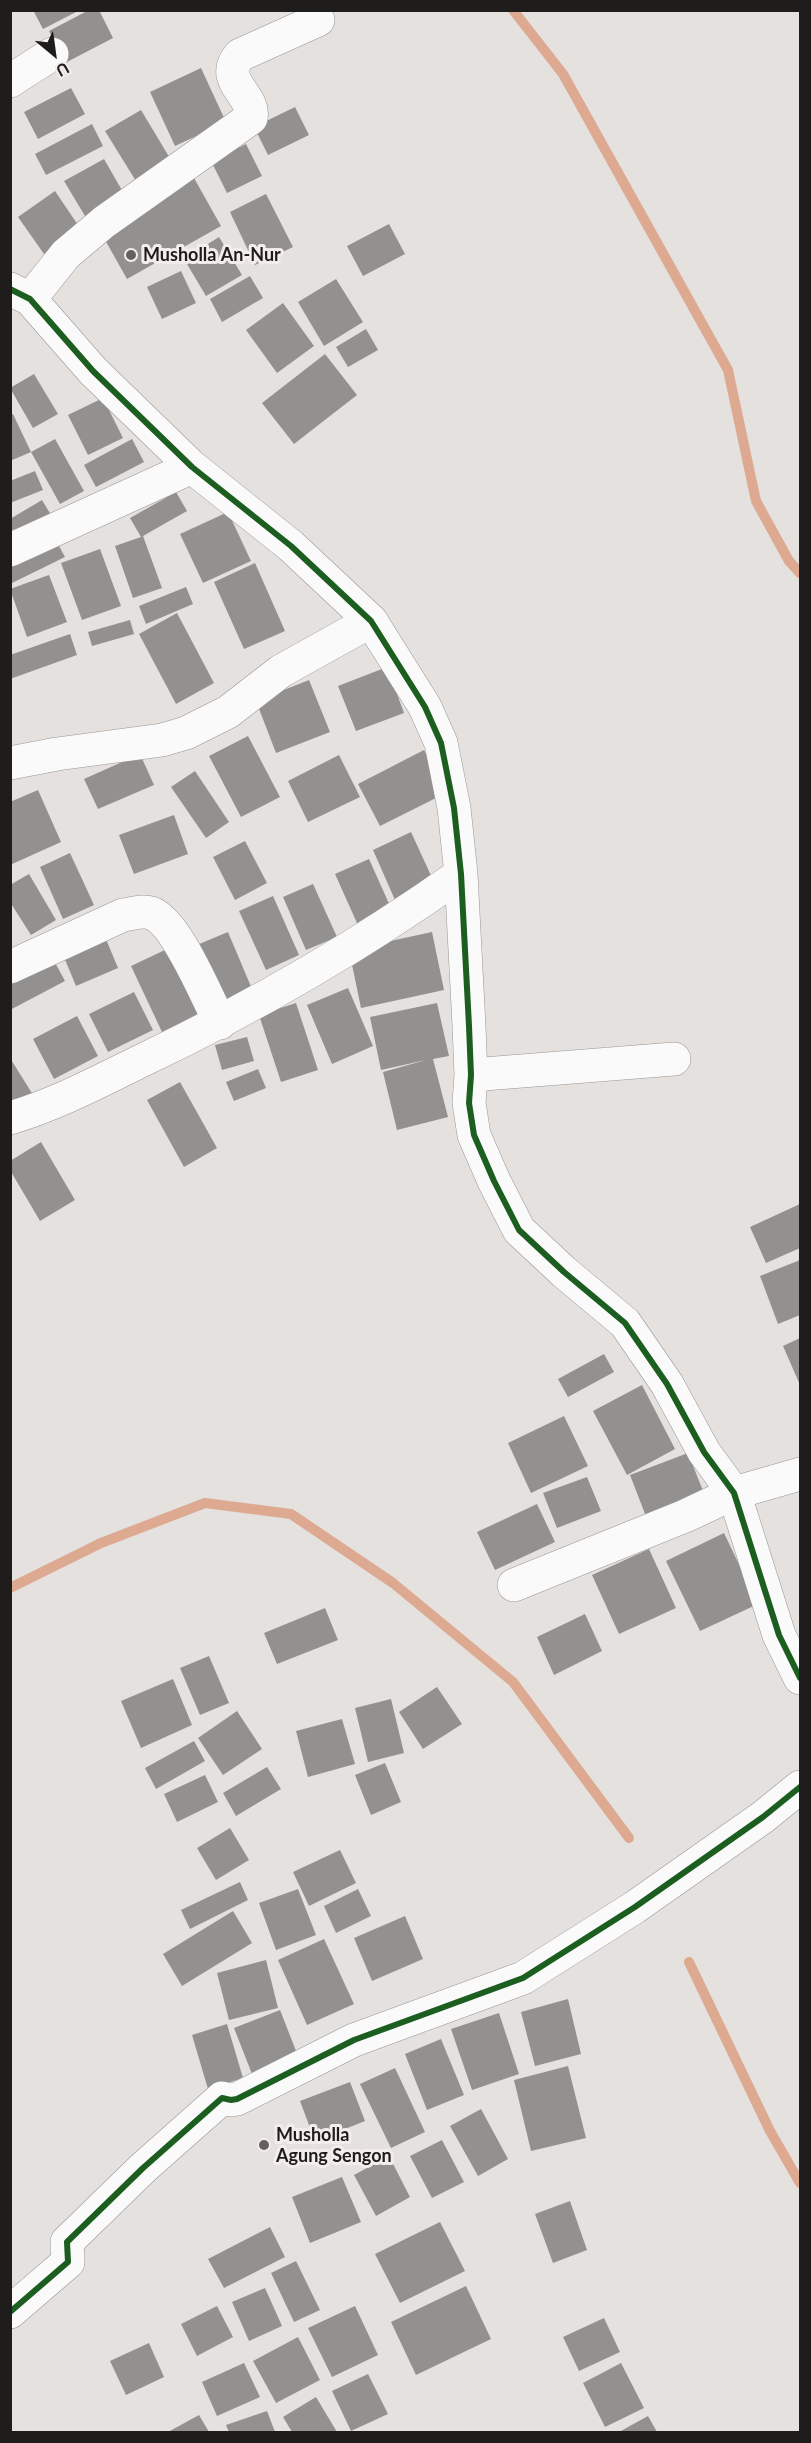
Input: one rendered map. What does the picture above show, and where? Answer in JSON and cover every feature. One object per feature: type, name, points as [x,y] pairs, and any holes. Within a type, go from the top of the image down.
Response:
[{"type":"street","points":[[318,21],[240,56],[233,66],[232,75],[251,109],[251,118],[104,222],[20,294],[93,371],[192,467],[291,546],[371,621],[425,707],[441,743],[454,808],[461,874],[471,1075],[469,1103],[474,1135],[519,1230],[564,1272],[625,1323],[667,1384],[704,1452],[734,1493],[779,1635],[801,1678]]},
{"type":"street","points":[[10,81],[52,54]]},
{"type":"street","points":[[10,550],[192,467]]},
{"type":"street","points":[[10,763],[57,754],[162,740],[186,733],[228,712],[281,671],[371,621]]},
{"type":"street","points":[[10,1118],[45,1108],[220,1023],[393,922],[461,874]]},
{"type":"street","points":[[10,967],[123,915],[150,913],[168,925],[220,1023]]},
{"type":"street","points":[[471,1075],[674,1059]]},
{"type":"street","points":[[514,1585],[734,1493],[801,1474]]},
{"type":"street","points":[[10,2312],[68,2262],[67,2242],[143,2168],[222,2098],[237,2099],[354,2040],[523,1978],[644,1900],[763,1818],[801,1787]]},
{"type":"building","points":[[33,10],[80,10],[43,29]]},
{"type":"building","points":[[89,10],[99,10],[113,38],[65,63],[49,31]]},
{"type":"building","points":[[201,68],[226,122],[175,146],[150,92]]},
{"type":"building","points":[[71,88],[85,114],[38,139],[24,112]]},
{"type":"building","points":[[295,107],[309,135],[268,155],[254,127]]},
{"type":"building","points":[[141,110],[174,165],[139,186],[105,131]]},
{"type":"building","points":[[92,124],[103,146],[46,175],[35,154]]},
{"type":"building","points":[[246,144],[262,176],[227,193],[211,161]]},
{"type":"building","points":[[104,159],[127,199],[88,221],[64,181]]},
{"type":"building","points":[[194,178],[221,226],[127,279],[100,231]]},
{"type":"building","points":[[55,191],[80,228],[44,254],[18,217]]},
{"type":"building","points":[[266,194],[293,247],[255,265],[230,212]]},
{"type":"building","points":[[389,224],[405,254],[363,276],[347,246]]},
{"type":"building","points":[[219,237],[242,275],[206,296],[184,259]]},
{"type":"building","points":[[181,271],[196,303],[162,319],[147,287]]},
{"type":"building","points":[[250,276],[263,298],[222,322],[210,299]]},
{"type":"building","points":[[336,279],[363,322],[324,346],[298,302]]},
{"type":"building","points":[[283,303],[314,346],[277,373],[246,330]]},
{"type":"building","points":[[366,329],[378,350],[348,367],[336,347]]},
{"type":"building","points":[[325,354],[357,395],[294,444],[262,403]]},
{"type":"building","points":[[34,374],[58,414],[33,428],[10,388]]},
{"type":"building","points":[[103,398],[123,438],[88,455],[68,415]]},
{"type":"building","points":[[13,414],[31,452],[10,461],[10,415]]},
{"type":"building","points":[[55,439],[84,491],[60,504],[31,452]]},
{"type":"building","points":[[132,439],[144,462],[96,487],[84,465]]},
{"type":"building","points":[[35,471],[43,490],[10,503],[10,481]]},
{"type":"building","points":[[176,492],[187,511],[143,536],[162,588],[133,598],[115,546],[141,537],[130,518]]},
{"type":"building","points":[[42,500],[51,515],[17,536],[10,526],[10,519]]},
{"type":"building","points":[[228,512],[251,561],[203,583],[180,534]]},
{"type":"building","points":[[57,542],[65,557],[10,584],[10,564]]},
{"type":"building","points":[[100,549],[121,606],[82,620],[61,563]]},
{"type":"building","points":[[255,563],[285,631],[244,649],[214,582]]},
{"type":"building","points":[[49,575],[67,622],[27,637],[10,589]]},
{"type":"building","points":[[186,587],[193,604],[146,624],[139,606]]},
{"type":"building","points":[[177,613],[214,683],[176,704],[139,634]]},
{"type":"building","points":[[130,620],[134,634],[92,646],[88,632]]},
{"type":"building","points":[[70,634],[77,655],[10,679],[10,655]]},
{"type":"building","points":[[387,667],[404,713],[356,731],[338,686]]},
{"type":"building","points":[[309,680],[330,732],[276,753],[256,701]]},
{"type":"building","points":[[248,736],[280,797],[241,817],[209,756]]},
{"type":"building","points":[[424,750],[446,793],[380,826],[358,784]]},
{"type":"building","points":[[140,754],[154,785],[98,809],[84,779]]},
{"type":"building","points":[[339,755],[360,797],[308,822],[288,781]]},
{"type":"building","points":[[195,771],[229,822],[206,838],[171,787]]},
{"type":"building","points":[[38,790],[61,842],[10,865],[10,802]]},
{"type":"building","points":[[174,815],[188,854],[134,874],[119,835]]},
{"type":"building","points":[[411,832],[434,882],[395,900],[373,850]]},
{"type":"building","points":[[245,841],[267,883],[235,900],[213,857]]},
{"type":"building","points":[[70,853],[94,905],[63,919],[40,867]]},
{"type":"building","points":[[369,859],[395,917],[361,932],[335,874]]},
{"type":"building","points":[[29,874],[56,920],[31,935],[10,902],[10,885]]},
{"type":"building","points":[[313,884],[337,937],[306,950],[283,897]]},
{"type":"building","points":[[273,896],[299,955],[266,970],[239,911]]},
{"type":"building","points":[[103,932],[118,968],[76,986],[61,950]]},
{"type":"building","points":[[228,932],[252,989],[216,1004],[192,947]]},
{"type":"building","points":[[432,932],[444,990],[361,1008],[349,950]]},
{"type":"building","points":[[167,949],[198,1014],[162,1032],[131,966]]},
{"type":"building","points":[[52,957],[65,981],[10,1010],[10,979]]},
{"type":"building","points":[[348,988],[373,1046],[332,1064],[307,1005]]},
{"type":"building","points":[[134,992],[153,1030],[108,1052],[89,1014]]},
{"type":"building","points":[[296,1003],[318,1070],[281,1082],[259,1015]]},
{"type":"building","points":[[437,1003],[449,1056],[433,1059],[448,1117],[397,1130],[383,1072],[426,1060],[381,1070],[370,1017]]},
{"type":"building","points":[[77,1016],[98,1056],[54,1079],[33,1039]]},
{"type":"building","points":[[247,1037],[254,1061],[222,1070],[215,1045]]},
{"type":"building","points":[[10,1058],[35,1098],[10,1103]]},
{"type":"building","points":[[258,1069],[266,1088],[234,1101],[226,1082]]},
{"type":"building","points":[[180,1082],[217,1148],[184,1167],[147,1100]]},
{"type":"building","points":[[41,1142],[75,1200],[40,1221],[10,1170],[10,1161]]},
{"type":"building","points":[[800,1204],[800,1248],[766,1263],[750,1227]]},
{"type":"building","points":[[800,1260],[800,1315],[778,1324],[760,1276]]},
{"type":"building","points":[[800,1338],[800,1385],[783,1346]]},
{"type":"building","points":[[604,1354],[614,1372],[568,1397],[558,1379]]},
{"type":"building","points":[[642,1385],[675,1449],[627,1475],[593,1411]]},
{"type":"building","points":[[564,1416],[588,1466],[531,1493],[508,1443]]},
{"type":"building","points":[[688,1453],[705,1496],[647,1519],[630,1475]]},
{"type":"building","points":[[587,1477],[601,1511],[557,1528],[543,1493]]},
{"type":"building","points":[[537,1504],[555,1542],[495,1570],[477,1532]]},
{"type":"building","points":[[724,1533],[758,1604],[700,1631],[666,1561]]},
{"type":"building","points":[[649,1549],[676,1608],[619,1634],[592,1575]]},
{"type":"building","points":[[325,1608],[338,1640],[277,1664],[264,1633]]},
{"type":"building","points":[[585,1614],[602,1651],[554,1675],[537,1637]]},
{"type":"building","points":[[209,1656],[229,1703],[200,1715],[180,1668]]},
{"type":"building","points":[[173,1679],[192,1725],[141,1748],[121,1701]]},
{"type":"building","points":[[437,1687],[462,1724],[423,1749],[399,1712]]},
{"type":"building","points":[[391,1699],[404,1753],[368,1762],[355,1708]]},
{"type":"building","points":[[237,1711],[262,1749],[223,1775],[198,1738]]},
{"type":"building","points":[[342,1719],[355,1764],[308,1777],[296,1731]]},
{"type":"building","points":[[194,1741],[205,1761],[156,1789],[145,1768]]},
{"type":"building","points":[[385,1763],[401,1802],[371,1815],[355,1775]]},
{"type":"building","points":[[267,1767],[281,1789],[236,1816],[223,1793]]},
{"type":"building","points":[[205,1775],[218,1802],[177,1822],[164,1794]]},
{"type":"building","points":[[230,1828],[249,1860],[216,1880],[197,1848]]},
{"type":"building","points":[[340,1850],[356,1883],[309,1906],[293,1872]]},
{"type":"building","points":[[240,1882],[248,1900],[190,1929],[181,1910]]},
{"type":"building","points":[[298,1889],[316,1935],[276,1950],[259,1903]]},
{"type":"building","points":[[358,1889],[371,1916],[336,1933],[324,1906]]},
{"type":"building","points":[[233,1911],[252,1943],[182,1986],[163,1954]]},
{"type":"building","points":[[405,1916],[423,1959],[372,1981],[354,1938]]},
{"type":"building","points":[[324,1939],[354,2004],[307,2025],[278,1960]]},
{"type":"building","points":[[266,1960],[278,2008],[229,2020],[217,1973]]},
{"type":"building","points":[[568,1999],[581,2054],[535,2066],[521,2012]]},
{"type":"building","points":[[280,2010],[298,2056],[252,2074],[234,2028]]},
{"type":"building","points":[[499,2013],[519,2074],[472,2090],[451,2029]]},
{"type":"building","points":[[227,2024],[243,2078],[208,2089],[192,2035]]},
{"type":"building","points":[[441,2039],[464,2095],[427,2110],[405,2054]]},
{"type":"building","points":[[568,2066],[586,2138],[531,2151],[514,2080]]},
{"type":"building","points":[[395,2068],[425,2132],[391,2148],[360,2084]]},
{"type":"building","points":[[350,2082],[365,2121],[315,2141],[300,2101]]},
{"type":"building","points":[[481,2109],[508,2159],[478,2176],[450,2126]]},
{"type":"building","points":[[442,2140],[464,2182],[432,2198],[410,2156]]},
{"type":"building","points":[[389,2156],[410,2197],[376,2216],[354,2175]]},
{"type":"building","points":[[342,2177],[361,2222],[310,2243],[292,2197]]},
{"type":"building","points":[[570,2201],[587,2250],[553,2263],[535,2214]]},
{"type":"building","points":[[440,2222],[465,2271],[400,2303],[375,2254]]},
{"type":"building","points":[[270,2227],[285,2257],[224,2288],[208,2259]]},
{"type":"building","points":[[296,2261],[320,2310],[294,2322],[271,2273]]},
{"type":"building","points":[[466,2286],[491,2339],[416,2375],[391,2322]]},
{"type":"building","points":[[265,2288],[282,2326],[249,2341],[232,2302]]},
{"type":"building","points":[[217,2306],[233,2337],[197,2356],[181,2324]]},
{"type":"building","points":[[355,2306],[378,2355],[332,2377],[308,2328]]},
{"type":"building","points":[[604,2318],[620,2352],[579,2371],[563,2337]]},
{"type":"building","points":[[298,2337],[320,2380],[276,2403],[253,2361]]},
{"type":"building","points":[[149,2343],[164,2377],[126,2395],[110,2361]]},
{"type":"building","points":[[244,2363],[260,2397],[217,2416],[202,2382]]},
{"type":"building","points":[[621,2363],[644,2408],[605,2427],[583,2383]]},
{"type":"building","points":[[368,2374],[388,2414],[351,2431],[332,2391]]},
{"type":"building","points":[[316,2397],[337,2432],[292,2432],[283,2417]]},
{"type":"building","points":[[267,2411],[275,2432],[229,2432],[226,2425]]},
{"type":"building","points":[[199,2415],[209,2432],[168,2432]]},
{"type":"building","points":[[648,2416],[657,2432],[619,2432]]},
{"type":"waterway","points":[[513,10],[563,74],[728,370],[756,501],[789,561],[800,573]]},
{"type":"waterway","points":[[10,1588],[101,1543],[205,1503],[291,1514],[393,1583],[513,1682],[629,1838]]},
{"type":"waterway","points":[[689,1962],[770,2131],[800,2183]]},
{"type":"cycle path","points":[[10,289],[30,299],[93,371],[192,467],[291,546],[371,621],[425,707],[441,743],[454,808],[461,874],[469,1026],[471,1075],[469,1103],[474,1135],[519,1230],[564,1272],[625,1323],[667,1384],[704,1452],[734,1493],[779,1635],[800,1678]]},
{"type":"cycle path","points":[[10,2312],[68,2262],[67,2242],[143,2168],[222,2098],[237,2099],[354,2040],[523,1978],[635,1907],[763,1817],[800,1787]]},
{"type":"place","name":"Musholla An-Nur","points":[[131,255]]},
{"type":"place","name":"Musholla Agung Sengon","points":[[264,2145]]}]
